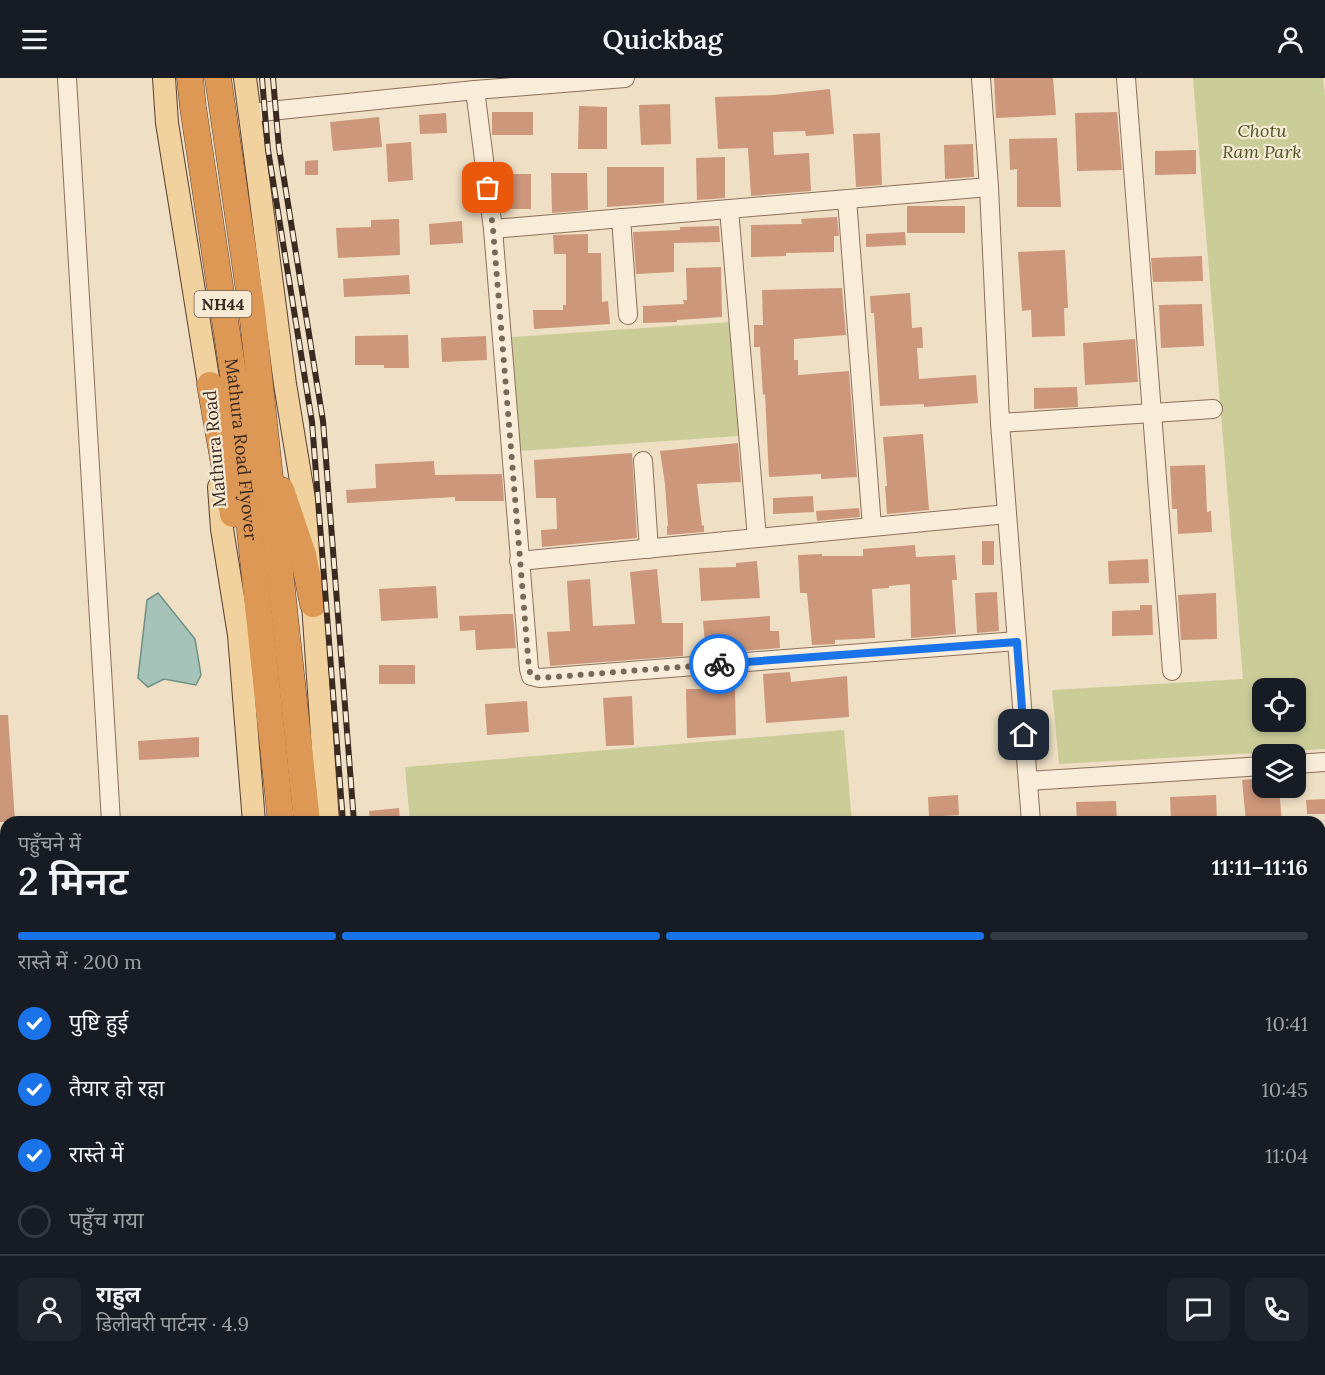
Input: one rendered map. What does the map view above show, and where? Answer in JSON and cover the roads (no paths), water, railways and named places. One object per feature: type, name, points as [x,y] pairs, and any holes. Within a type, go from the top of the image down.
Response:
[{"type":"highway","name":"Mathura Road Flyover","points":[[190,78],[234,380],[280,816]]},
{"type":"highway","name":"Mathura Road Flyover","points":[[218,78],[252,311],[267,447]]},
{"type":"highway","points":[[210,385],[241,557],[260,615]]},
{"type":"highway","points":[[267,447],[303,555],[313,604]]},
{"type":"highway","name":"NH44","points":[[267,447],[306,816]]},
{"type":"main road","name":"Mathura Road","points":[[164,78],[167,123],[210,385],[222,529],[239,636],[254,816]]},
{"type":"main road","points":[[245,78],[285,384],[307,517],[328,816]]},
{"type":"street","points":[[67,78],[111,816]]},
{"type":"street","points":[[250,113],[580,80],[625,78]]},
{"type":"street","points":[[981,78],[989,187],[1000,423],[1031,816]]},
{"type":"street","points":[[1126,78],[1172,671]]},
{"type":"street","points":[[475,90],[493,229],[519,561],[531,676],[540,678],[1017,642]]},
{"type":"street","points":[[493,229],[989,187]]},
{"type":"street","points":[[847,199],[872,527]]},
{"type":"street","points":[[729,209],[757,538]]},
{"type":"street","points":[[621,218],[628,315]]},
{"type":"street","points":[[1000,423],[1213,409]]},
{"type":"street","points":[[643,462],[649,549]]},
{"type":"street","points":[[519,561],[1007,514]]},
{"type":"street","points":[[1306,763],[1325,762]]},
{"type":"street","points":[[1028,781],[1252,767]]},
{"type":"railway","points":[[262,78],[268,150],[312,422],[343,816]]},
{"type":"railway","points":[[273,78],[279,148],[323,421],[354,816]]},
{"type":"park label","name":"Chotu Ram Park","points":[[1262,141]]}]
